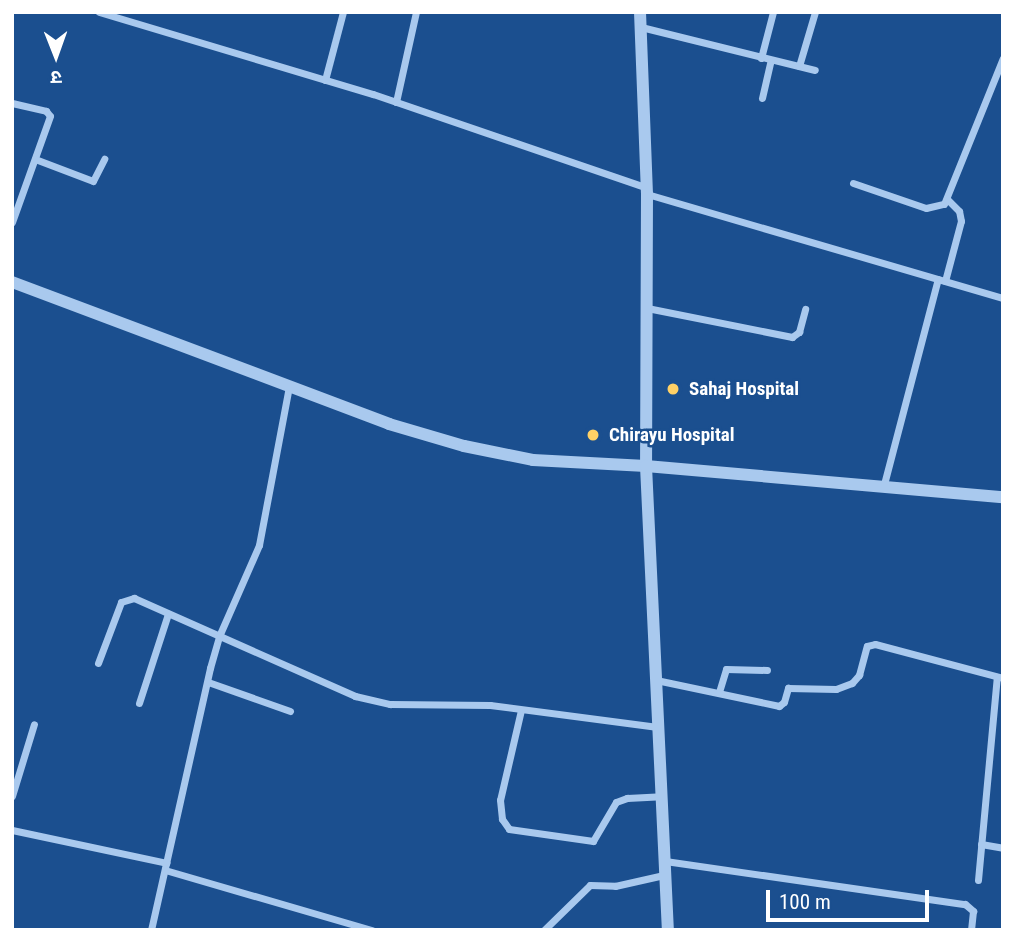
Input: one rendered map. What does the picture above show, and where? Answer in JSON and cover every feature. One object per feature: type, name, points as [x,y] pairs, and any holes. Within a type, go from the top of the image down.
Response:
[{"type":"street","points":[[99,12],[396,102],[647,191],[1003,298]]},
{"type":"street","points":[[325,80],[342,12]]},
{"type":"street","points":[[396,102],[416,12]]},
{"type":"street","points":[[640,12],[647,191],[646,466],[668,930]]},
{"type":"street","points":[[761,58],[773,12]]},
{"type":"street","points":[[799,66],[815,12]]},
{"type":"street","points":[[640,27],[816,70]]},
{"type":"street","points":[[853,183],[926,208],[940,207],[947,199],[1003,58]]},
{"type":"street","points":[[762,97],[771,60]]},
{"type":"street","points":[[12,103],[48,112],[49,120],[12,222]]},
{"type":"street","points":[[35,159],[93,181],[104,159]]},
{"type":"street","points":[[883,488],[941,280],[961,221],[959,211],[947,199]]},
{"type":"street","points":[[12,282],[389,424],[464,446],[533,460],[646,466],[1003,497]]},
{"type":"street","points":[[647,308],[792,337],[799,332],[806,309]]},
{"type":"street","points":[[151,930],[220,634],[259,545],[289,386]]},
{"type":"street","points":[[97,663],[124,599],[134,598],[355,696],[390,704],[470,703],[658,727]]},
{"type":"street","points":[[139,703],[168,614]]},
{"type":"street","points":[[656,680],[775,706],[783,705],[788,688],[842,688],[856,680],[865,650],[871,644],[1000,677],[978,880]]},
{"type":"street","points":[[719,692],[726,669],[767,670]]},
{"type":"street","points":[[208,681],[290,711]]},
{"type":"street","points":[[521,710],[500,800],[502,819],[509,828],[593,841],[616,802],[626,798],[661,796]]},
{"type":"street","points":[[12,796],[34,724]]},
{"type":"street","points":[[12,830],[166,866],[372,930]]},
{"type":"street","points":[[981,844],[1003,848]]},
{"type":"street","points":[[664,860],[965,904],[973,911],[971,930]]},
{"type":"street","points":[[544,930],[590,885],[615,886],[664,875]]},
{"type":"place","name":"Sahaj Hospital","points":[[673,389]]},
{"type":"place","name":"Chirayu Hospital","points":[[593,435]]}]
